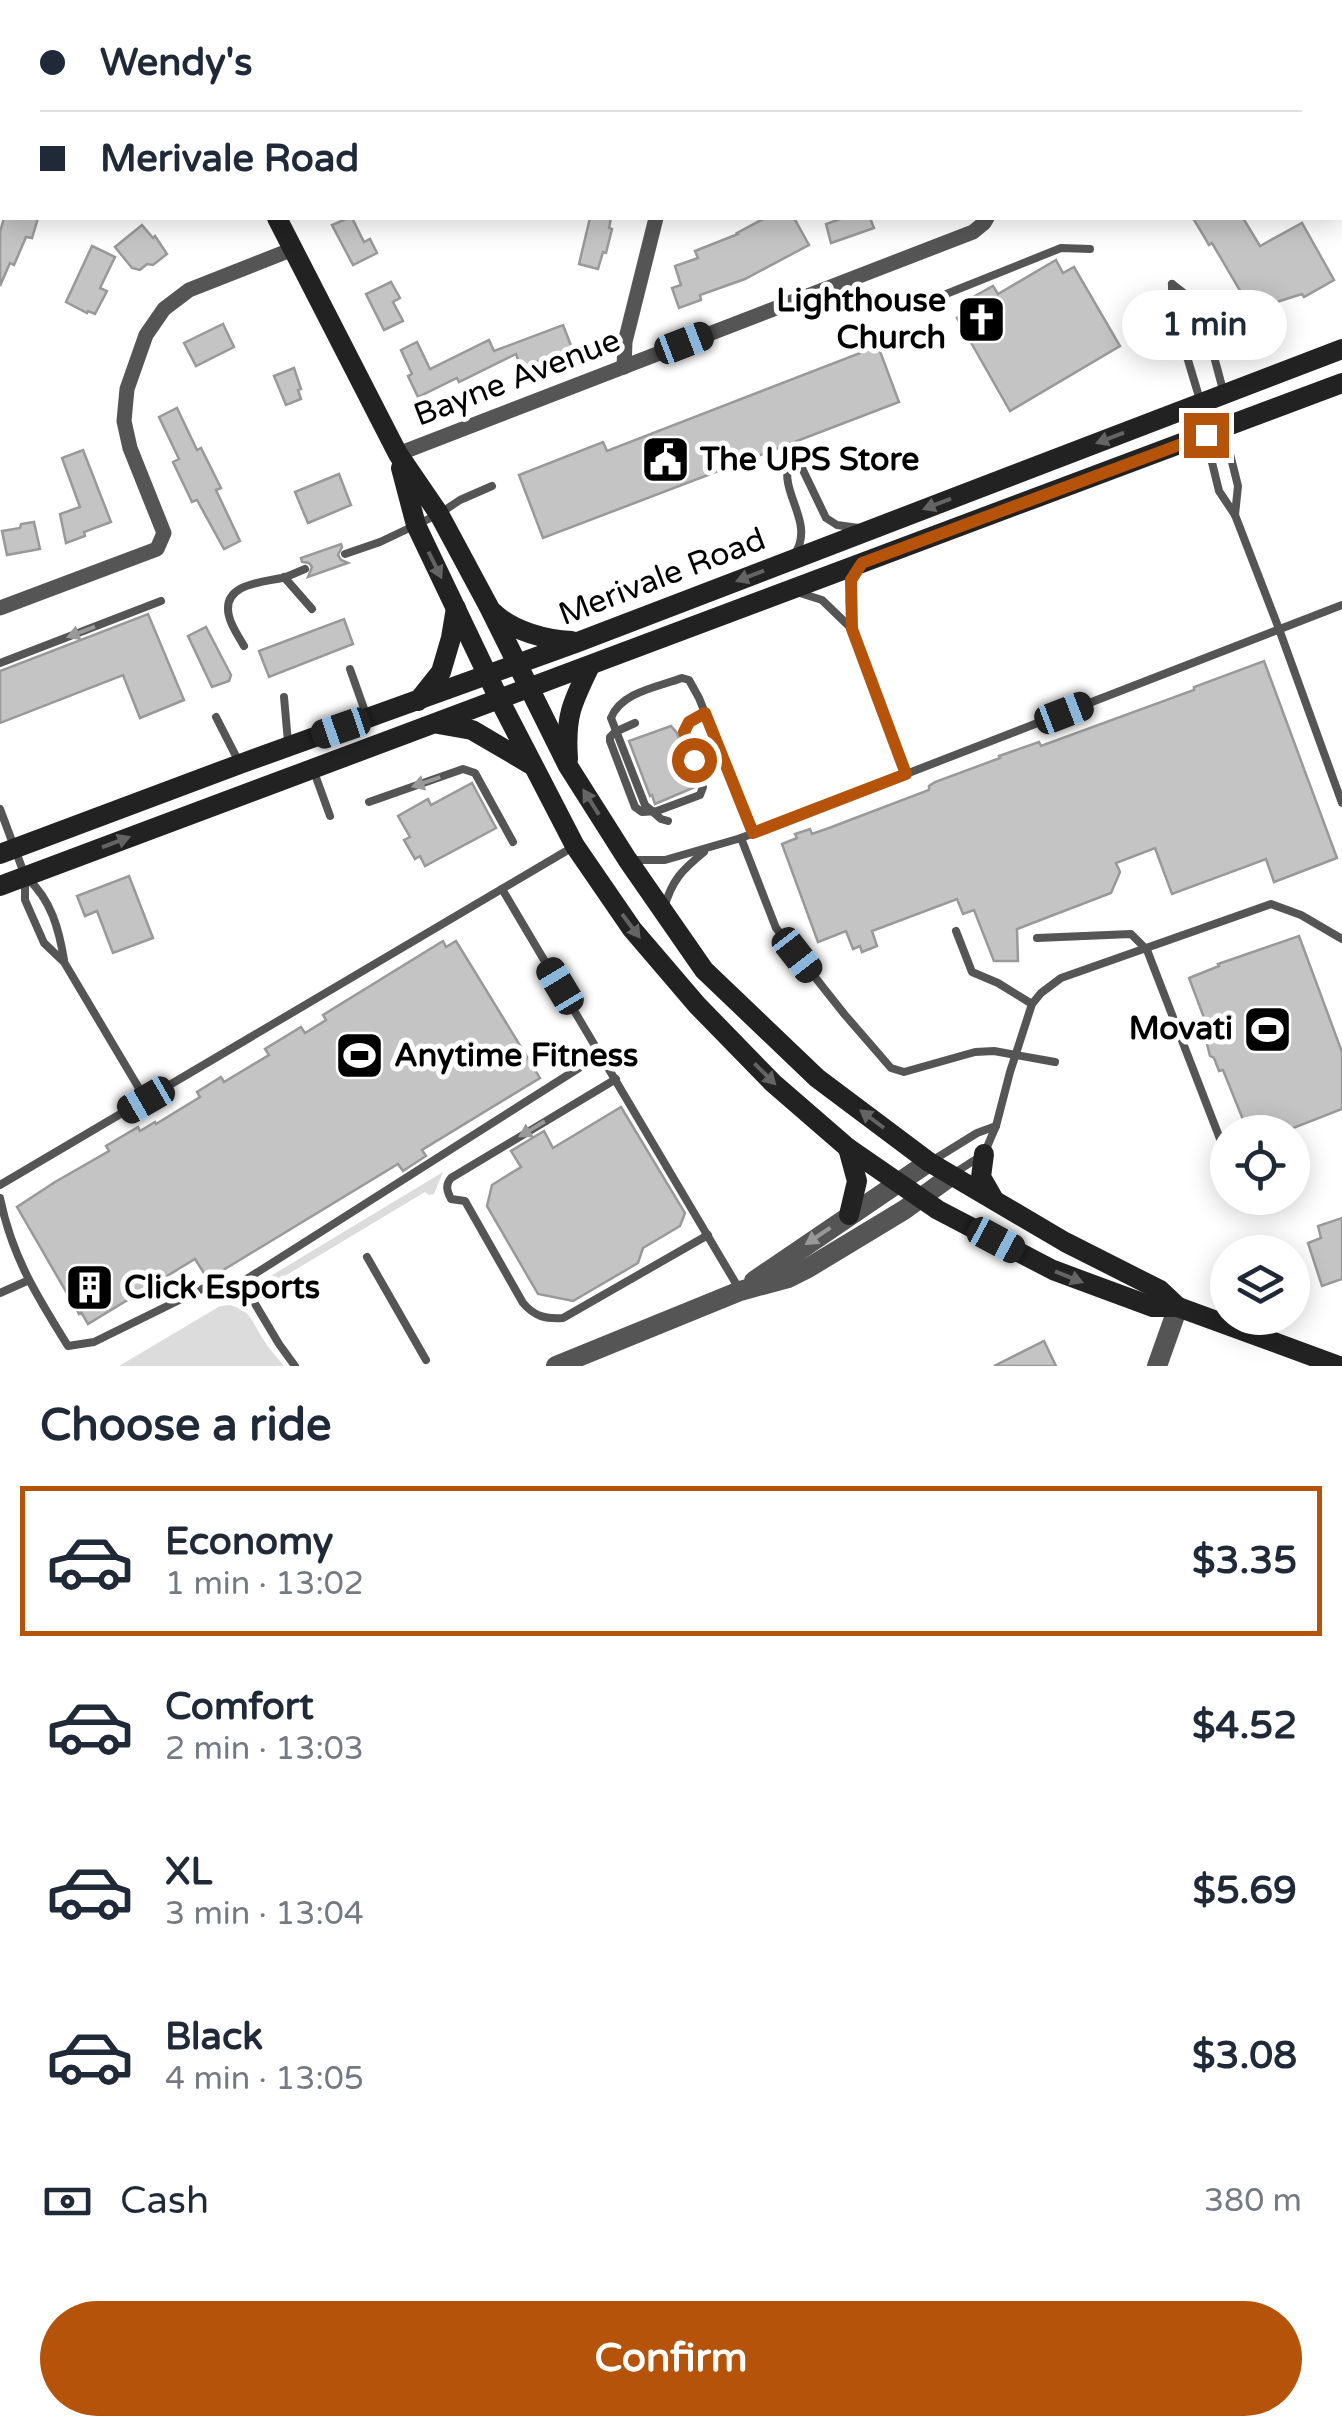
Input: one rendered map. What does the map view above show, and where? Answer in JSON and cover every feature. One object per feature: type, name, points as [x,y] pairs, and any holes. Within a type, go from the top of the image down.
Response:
[{"type":"main road","points":[[279,220],[398,454],[440,514],[568,766],[627,860],[704,970],[816,1078],[929,1162],[1065,1242],[1160,1290],[1178,1307]]},
{"type":"main road","name":"Merivale Road","points":[[7,851],[578,642],[1342,349]]},
{"type":"main road","name":"Merivale Road","points":[[0,886],[1342,383]]},
{"type":"main road","points":[[1224,395],[1227,426]]},
{"type":"main road","points":[[1201,403],[1206,435]]},
{"type":"main road","points":[[398,454],[416,525],[499,700],[575,846],[632,929],[697,1004],[773,1082],[848,1148],[897,1183],[938,1210],[1053,1270],[1153,1306],[1178,1307],[1339,1366]]},
{"type":"main road","points":[[488,606],[501,619],[530,632],[578,642]]},
{"type":"main road","points":[[418,701],[440,672],[456,608]]},
{"type":"main road","points":[[568,766],[570,710],[590,666]]},
{"type":"main road","points":[[436,723],[472,730],[533,766]]},
{"type":"main road","points":[[848,1148],[857,1181],[848,1215]]},
{"type":"main road","points":[[984,1154],[981,1177],[997,1204]]},
{"type":"street","points":[[624,366],[625,342],[656,220]]},
{"type":"street","name":"Bayne Avenue","points":[[398,454],[973,232],[986,220]]},
{"type":"street","points":[[0,608],[157,549],[164,532],[130,448],[124,420],[127,389],[146,335],[164,309],[188,290],[293,249]]},
{"type":"street","points":[[740,1292],[929,1162]]},
{"type":"street","points":[[556,1366],[740,1292],[788,1278],[922,1198],[951,1176]]},
{"type":"street","points":[[1156,1366],[1178,1307]]},
{"type":"lane","points":[[906,310],[1061,248],[1090,249]]},
{"type":"lane","points":[[1201,403],[1172,307],[1172,284],[1194,301],[1205,323],[1224,395]]},
{"type":"lane","points":[[1205,323],[1222,316]]},
{"type":"lane","points":[[1227,426],[1238,486],[1234,515]]},
{"type":"lane","points":[[1206,435],[1219,491],[1234,515],[1342,803]]},
{"type":"lane","points":[[790,560],[803,531],[786,475],[789,462],[801,466],[826,518],[844,526],[873,528]]},
{"type":"lane","points":[[345,554],[380,542],[492,486]]},
{"type":"lane","points":[[862,563],[851,580],[852,629],[906,774]]},
{"type":"lane","points":[[244,646],[228,616],[236,592],[253,582],[305,569]]},
{"type":"lane","points":[[284,577],[312,609]]},
{"type":"lane","points":[[791,590],[822,600],[852,629]]},
{"type":"lane","points":[[0,663],[161,601]]},
{"type":"lane","points":[[627,860],[664,860],[741,838],[1342,605]]},
{"type":"lane","points":[[350,670],[368,718]]},
{"type":"lane","points":[[668,821],[645,805],[611,718],[616,706],[625,699],[682,678],[689,680],[699,698],[753,833]]},
{"type":"lane","points":[[284,697],[288,747]]},
{"type":"lane","points":[[651,812],[700,796],[703,787],[684,732],[689,722],[705,713]]},
{"type":"lane","points":[[216,717],[240,764]]},
{"type":"lane","points":[[616,732],[634,723]]},
{"type":"lane","points":[[313,769],[330,816]]},
{"type":"lane","points":[[369,802],[463,769],[476,774],[512,842]]},
{"type":"lane","points":[[0,810],[7,851],[43,893],[60,936],[64,962]]},
{"type":"lane","points":[[741,838],[776,928],[891,1068],[904,1072],[975,1052],[994,1051],[1056,1062]]},
{"type":"lane","points":[[0,1185],[575,846]]},
{"type":"lane","points":[[662,912],[681,870],[707,849]]},
{"type":"lane","points":[[25,876],[24,900],[44,943],[64,962],[146,1100]]},
{"type":"lane","points":[[502,889],[740,1292]]},
{"type":"lane","points":[[951,1176],[984,1154],[1032,1004],[1061,978],[1271,904],[1300,915],[1342,940]]},
{"type":"lane","points":[[956,931],[972,972],[998,982],[1032,1004]]},
{"type":"lane","points":[[1037,938],[1131,934],[1148,950],[1211,1115]]},
{"type":"lane","points":[[0,1198],[6,1227],[27,1281],[68,1346],[94,1342],[214,1283],[242,1282],[600,1054]]},
{"type":"lane","points":[[616,1079],[452,1178],[446,1190],[451,1199],[465,1201],[523,1303],[544,1318],[563,1318],[708,1234]]},
{"type":"lane","points":[[929,1162],[996,1126]]},
{"type":"lane","points":[[367,1257],[426,1360]]},
{"type":"lane","points":[[0,1293],[27,1281]]},
{"type":"lane","points":[[242,1282],[295,1366]]},
{"type":"shaded area","points":[[443,1172],[434,1194],[425,1192],[270,1285],[274,1300],[262,1295],[264,1280]]},
{"type":"shaded area","points":[[230,1305],[247,1314],[284,1366],[119,1366],[220,1306]]},
{"type":"building","points":[[3,220],[37,220],[32,238],[26,237],[0,286]]},
{"type":"building","points":[[353,220],[364,242],[370,239],[377,253],[353,265],[332,225]]},
{"type":"building","points":[[590,220],[611,220],[606,253],[603,252],[598,269],[579,264]]},
{"type":"building","points":[[761,220],[795,220],[809,245],[679,308],[672,288],[681,285],[675,266],[698,258],[695,251]]},
{"type":"building","points":[[871,220],[874,228],[831,243],[826,224]]},
{"type":"building","points":[[1194,220],[1244,220],[1260,246],[1302,223],[1334,280],[1304,297],[1302,294],[1258,308],[1249,306],[1212,243],[1209,245]]},
{"type":"building","points":[[142,225],[167,254],[140,270],[132,268],[115,247]]},
{"type":"building","points":[[92,246],[115,257],[100,288],[107,291],[95,314],[66,302]]},
{"type":"building","points":[[1056,260],[1063,273],[1074,267],[1120,346],[1010,411],[957,318],[970,310],[966,301],[993,286],[998,294]]},
{"type":"building","points":[[391,282],[400,298],[393,302],[403,321],[384,330],[366,294]]},
{"type":"building","points":[[223,324],[234,347],[196,366],[184,343]]},
{"type":"building","points":[[563,325],[572,348],[521,368],[516,354],[418,397],[401,350],[417,342],[430,369],[489,340],[494,351]]},
{"type":"building","points":[[878,346],[899,402],[543,538],[519,475],[603,442],[607,451]]},
{"type":"building","points":[[294,368],[301,399],[286,405],[274,376]]},
{"type":"building","points":[[177,408],[221,488],[216,490],[240,541],[224,549],[197,500],[192,502],[173,462],[179,459],[159,417]]},
{"type":"building","points":[[83,450],[111,522],[66,543],[60,514],[80,507],[62,458]]},
{"type":"building","points":[[339,474],[351,505],[308,523],[295,492]]},
{"type":"building","points":[[34,522],[40,549],[7,555],[2,531]]},
{"type":"building","points":[[341,544],[338,555],[348,563],[308,577],[312,567],[301,558]]},
{"type":"building","points":[[148,614],[184,700],[140,718],[123,675],[0,723],[0,671]]},
{"type":"building","points":[[344,619],[353,644],[269,677],[259,651]]},
{"type":"building","points":[[206,627],[231,675],[229,681],[212,687],[188,636]]},
{"type":"building","points":[[1264,661],[1337,858],[1274,882],[1266,859],[1172,894],[1155,848],[1116,863],[1120,872],[1111,893],[1017,929],[1018,961],[994,961],[974,910],[963,914],[957,899],[872,931],[877,946],[862,952],[860,946],[853,949],[846,931],[818,942],[782,844],[797,838],[795,834],[829,828],[929,790],[935,782],[999,756],[1039,742],[1041,746]]},
{"type":"building","points":[[671,726],[677,733],[695,787],[655,804],[629,741]]},
{"type":"building","points":[[472,783],[496,828],[425,866],[420,856],[415,859],[404,840],[410,837],[398,816],[428,799],[431,805]]},
{"type":"building","points":[[129,876],[153,938],[113,953],[97,911],[85,916],[77,896]]},
{"type":"building","name":"Movati","points":[[1299,936],[1342,1052],[1342,1109],[1310,1121],[1310,1115],[1241,1115],[1223,1070],[1219,1071],[1210,1056],[1202,1024],[1206,1023],[1189,978]]},
{"type":"building","points":[[443,941],[446,947],[456,941],[540,1078],[422,1150],[426,1156],[403,1171],[398,1164],[215,1275],[207,1278],[195,1259],[88,1324],[17,1207],[109,1151],[106,1146],[138,1127],[140,1131],[156,1124],[200,1097],[197,1092],[221,1077],[224,1082],[269,1055],[265,1049],[301,1027],[305,1033],[326,1020],[323,1015]]},
{"type":"building","points":[[621,1107],[685,1213],[680,1226],[643,1248],[638,1263],[573,1301],[538,1294],[487,1206],[492,1185],[521,1167],[511,1151],[544,1131],[553,1148]]},
{"type":"building","points":[[1342,1218],[1342,1279],[1322,1286],[1310,1249],[1310,1242],[1321,1238],[1318,1226]]},
{"type":"building","points":[[1044,1341],[1056,1366],[994,1366]]},
{"type":"place","name":"Lighthouse Church","points":[[981,319]]},
{"type":"place","name":"The UPS Store","points":[[665,460]]},
{"type":"place","name":"Movati","points":[[1268,1029]]},
{"type":"place","name":"Anytime Fitness","points":[[359,1056]]},
{"type":"place","name":"Click Esports","points":[[89,1288]]},
{"type":"route","points":[[694,760],[684,732],[689,722],[705,713],[753,833],[906,774],[852,629],[851,580],[862,563],[1206,435]]}]
